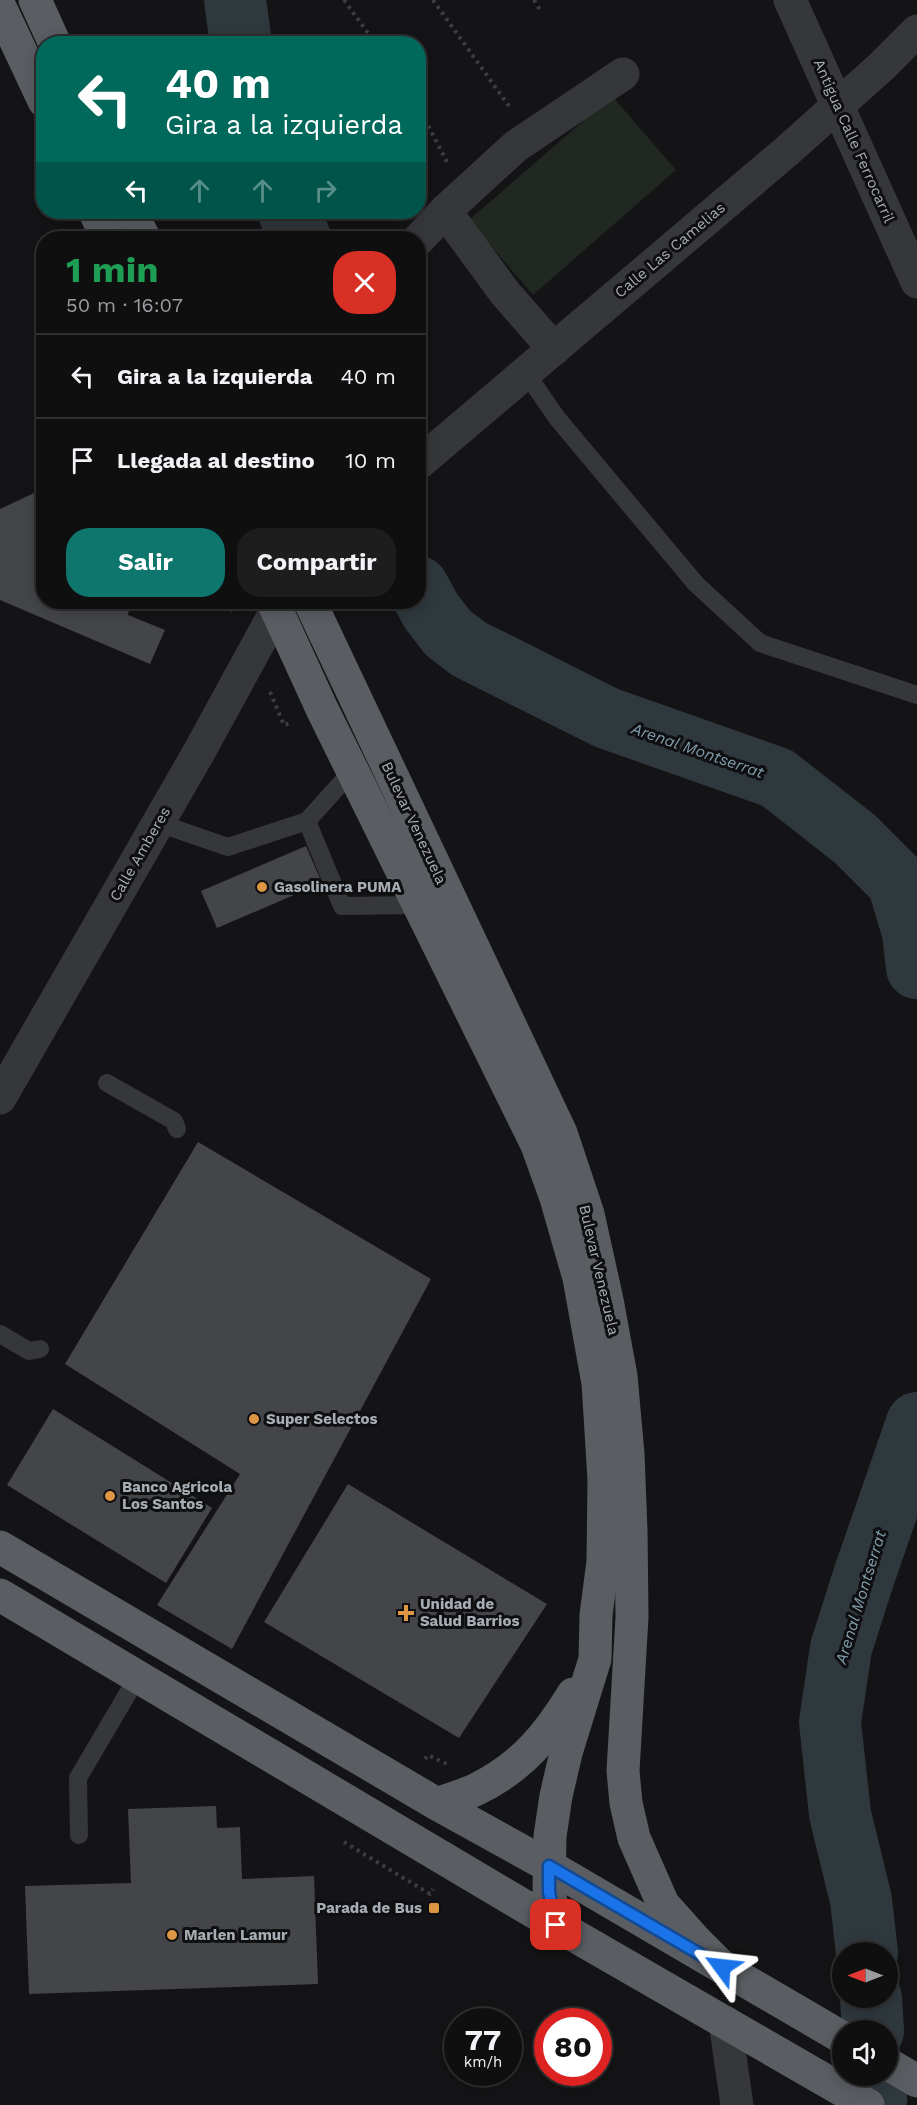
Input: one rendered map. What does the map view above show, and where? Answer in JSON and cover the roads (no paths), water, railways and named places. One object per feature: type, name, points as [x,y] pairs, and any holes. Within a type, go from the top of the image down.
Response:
[{"type":"highway","points":[[35,0],[51,36]]},
{"type":"highway","points":[[0,7],[36,84]]},
{"type":"highway","name":"Bulevar Venezuela","points":[[279,609],[352,771],[537,1145],[556,1198],[579,1278],[598,1383],[604,1480],[603,1562],[596,1615],[595,1659],[566,1753],[550,1836],[549,1892],[556,1925]]},
{"type":"highway","name":"Bulevar Venezuela","points":[[313,609],[561,1133],[588,1214],[621,1376],[628,1454],[632,1617],[623,1770],[626,1803],[634,1838],[663,1904],[722,1967]]},
{"type":"highway","points":[[0,1547],[437,1804],[549,1866],[831,2031]]},
{"type":"highway","points":[[0,1595],[556,1925],[868,2105]]},
{"type":"highway","points":[[437,1804],[490,1782],[524,1758],[552,1728],[574,1694],[588,1655],[596,1615]]},
{"type":"highway","points":[[898,2070],[917,2081]]},
{"type":"street","name":"Antigua Calle Ferrocarril","points":[[790,0],[917,282]]},
{"type":"street","name":"Calle Las Camelias","points":[[426,458],[838,107],[917,31]]},
{"type":"street","points":[[426,232],[516,146],[623,74]]},
{"type":"street","points":[[454,203],[505,293],[554,349]]},
{"type":"street","name":"Calle Amberes","points":[[0,1098],[158,823],[274,609]]},
{"type":"street","points":[[725,2022],[737,2105]]},
{"type":"lane","points":[[526,373],[558,418],[696,584],[760,643],[917,695]]},
{"type":"lane","points":[[158,823],[228,847],[307,821],[352,771]]},
{"type":"lane","points":[[307,821],[342,906],[418,905]]},
{"type":"lane","points":[[107,1083],[174,1121],[177,1129]]},
{"type":"lane","points":[[0,1334],[29,1351],[40,1349]]},
{"type":"lane","points":[[79,1835],[78,1778],[138,1676]]},
{"type":"waterway","name":"Arenal Montserrat","points":[[235,0],[240,36]]},
{"type":"waterway","name":"Arenal Montserrat","points":[[292,219],[297,231]]},
{"type":"waterway","name":"Arenal Montserrat","points":[[426,602],[448,633],[469,649],[607,718],[777,778],[855,839],[898,882],[913,932],[917,968]]},
{"type":"waterway","name":"Arenal Montserrat","points":[[866,1942],[861,1900],[840,1814],[830,1722],[841,1648],[917,1423]]},
{"type":"waterway","name":"Arenal Montserrat","points":[[872,2008],[872,2020]]},
{"type":"waterway","name":"Arenal Montserrat","points":[[876,2086],[876,2105]]},
{"type":"place","name":"Gasolinera PUMA","points":[[262,887]]},
{"type":"place","name":"Super Selectos","points":[[254,1419]]},
{"type":"place","name":"Banco Agricola Los Santos","points":[[110,1496]]},
{"type":"place","name":"Unidad de Salud Barrios","points":[[406,1613]]},
{"type":"place","name":"Parada de Bus","points":[[434,1908]]},
{"type":"place","name":"Marlen Lamur","points":[[172,1935]]}]
